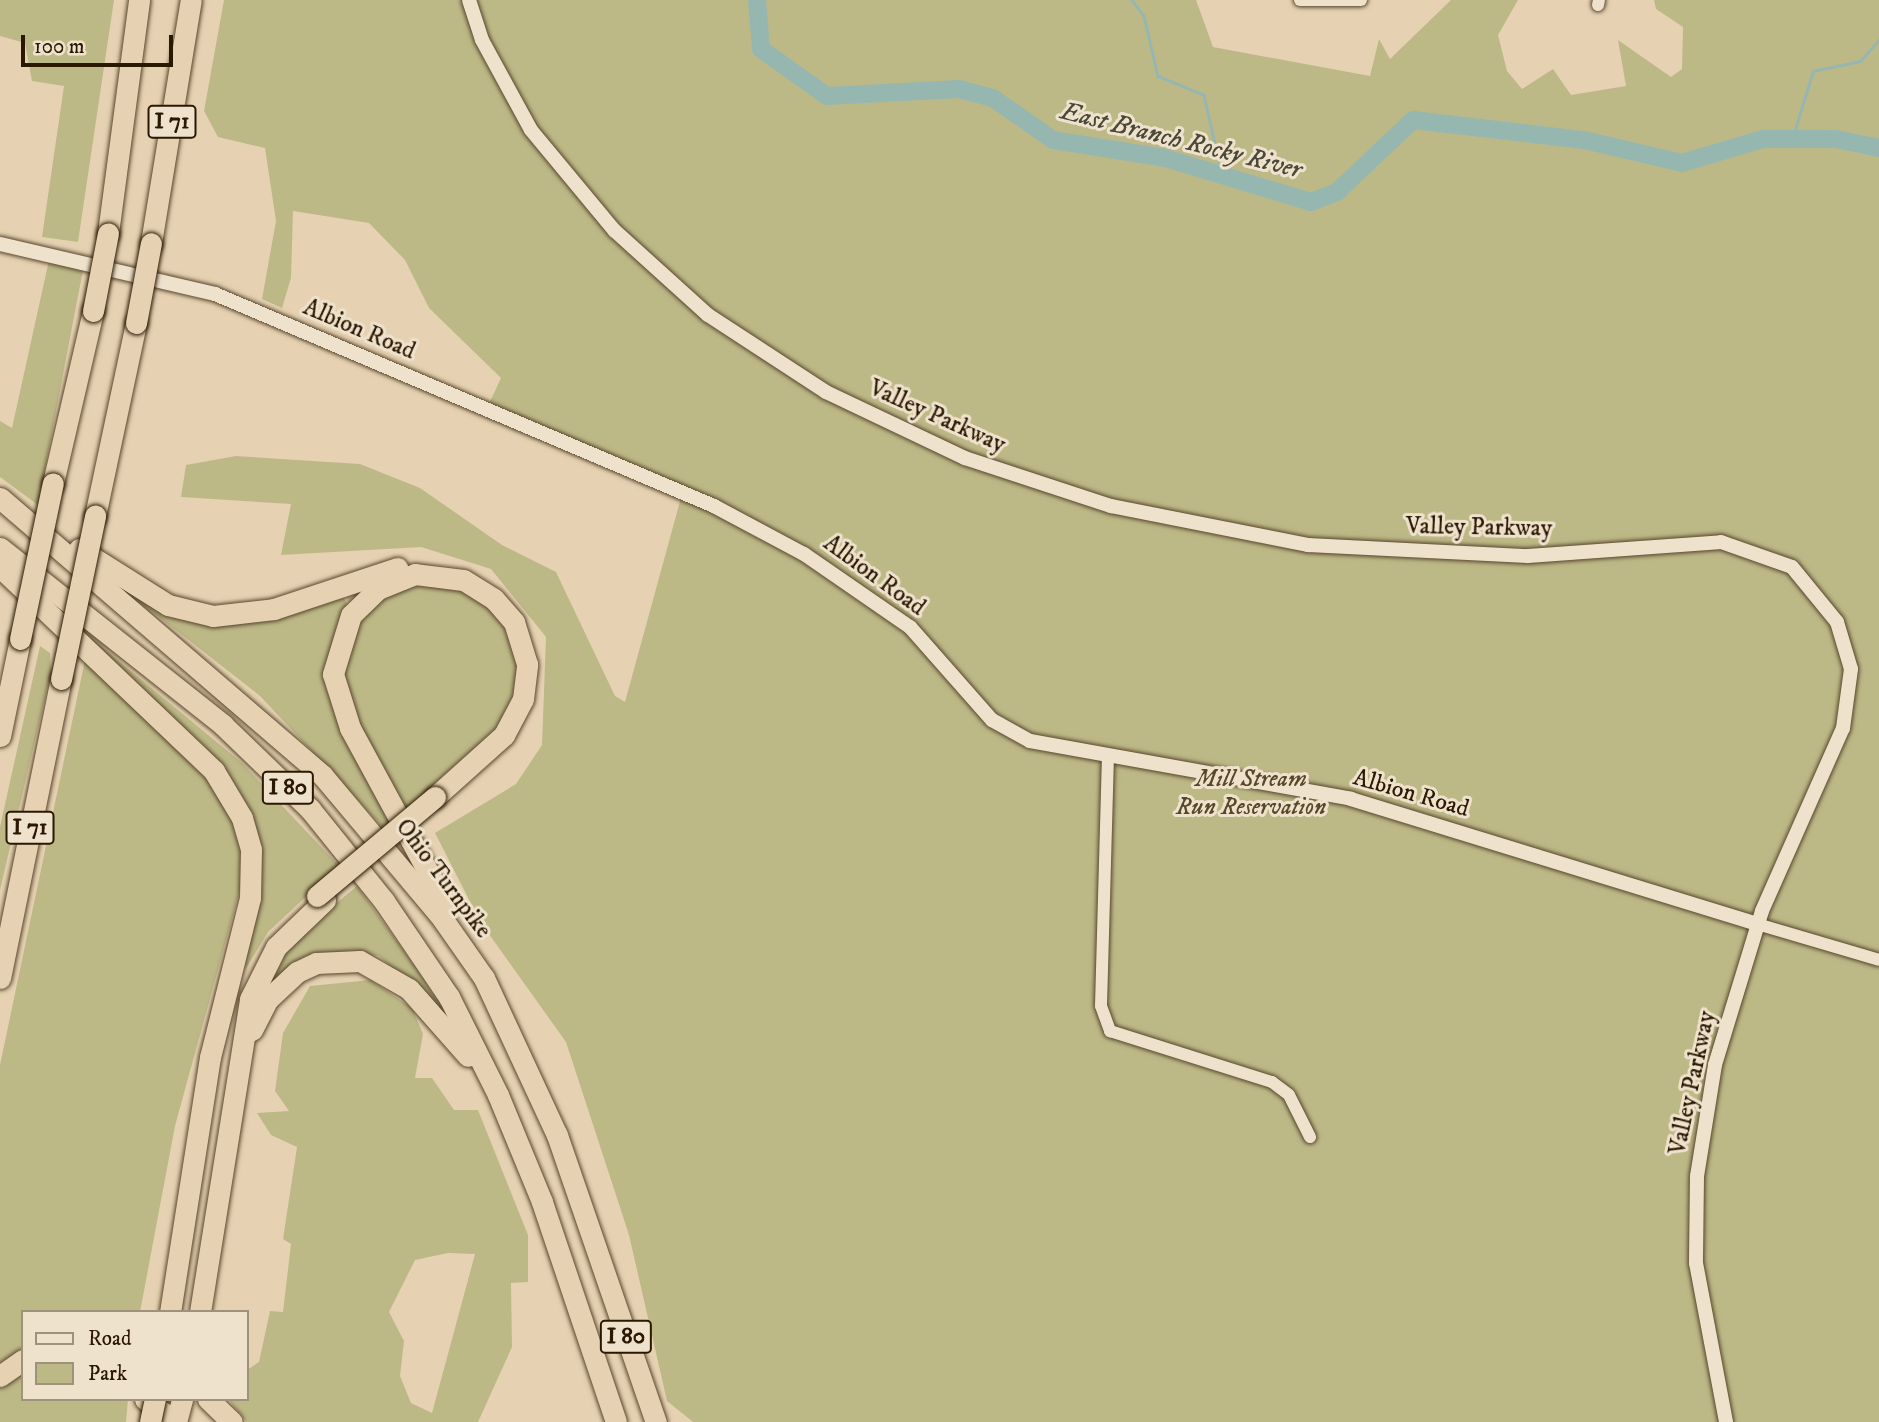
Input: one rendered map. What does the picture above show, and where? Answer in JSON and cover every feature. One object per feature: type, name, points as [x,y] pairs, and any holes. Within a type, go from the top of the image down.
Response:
[{"type":"highway","name":"I 71","points":[[0,736],[108,233],[139,0]]},
{"type":"highway","name":"I 71","points":[[0,978],[136,323],[191,0]]},
{"type":"highway","points":[[0,498],[149,594],[188,612],[244,615],[425,564],[447,565],[487,581],[526,623],[537,686],[516,736],[274,937],[249,973],[234,1017],[210,1057]]},
{"type":"highway","name":"Ohio Turnpike","points":[[0,498],[323,776],[394,855],[484,978],[557,1135],[656,1422]]},
{"type":"highway","name":"I 80","points":[[0,548],[223,725],[310,809],[384,901],[449,997],[498,1095],[542,1202],[616,1422]]},
{"type":"highway","points":[[0,568],[206,763],[242,818],[251,850],[250,898],[210,1057],[170,1310]]},
{"type":"highway","points":[[437,800],[504,735],[523,699],[527,664],[514,622],[494,598],[463,580],[415,574],[378,589],[351,615],[333,674],[351,729],[484,978]]},
{"type":"highway","points":[[200,1310],[256,981],[276,947],[321,898]]},
{"type":"highway","points":[[241,1058],[280,983],[316,963],[360,961],[409,989],[498,1095]]},
{"type":"highway","points":[[0,1376],[21,1361]]},
{"type":"highway","points":[[148,1401],[175,1422],[181,1401]]},
{"type":"highway","points":[[150,1422],[155,1401]]},
{"type":"highway","points":[[210,1401],[232,1422]]},
{"type":"street","name":"Valley Parkway","points":[[468,0],[482,40],[531,130],[615,230],[708,315],[825,392],[965,458],[1111,506],[1308,545],[1528,556],[1721,542],[1791,568],[1837,622],[1851,669],[1843,727],[1757,924],[1715,1065],[1697,1176],[1696,1263],[1726,1422]]},
{"type":"street","points":[[1300,0],[1361,0]]},
{"type":"street","name":"Albion Road","points":[[0,244],[215,294],[714,506],[804,554],[910,627],[992,720],[1030,741],[1350,799],[1757,924]]},
{"type":"street","points":[[1108,755],[1101,1006],[1110,1031],[1272,1082],[1289,1095],[1310,1137]]},
{"type":"street","points":[[1757,924],[1879,960]]},
{"type":"green space","points":[[0,0],[114,0],[78,242],[42,237],[64,86],[32,81],[25,43],[0,36]]},
{"type":"green space","name":"Mill Stream Run Reservation","points":[[224,0],[1196,0],[1213,47],[1370,76],[1379,39],[1390,59],[1451,0],[1518,0],[1498,35],[1507,71],[1522,89],[1553,69],[1571,95],[1626,86],[1618,40],[1671,77],[1682,69],[1683,27],[1656,9],[1654,0],[1879,0],[1879,1422],[693,1422],[667,1401],[629,1235],[566,1042],[481,923],[435,833],[516,784],[542,745],[546,637],[491,569],[421,547],[281,555],[291,504],[181,497],[186,465],[236,456],[360,464],[420,488],[502,545],[556,572],[615,696],[625,702],[682,494],[486,410],[501,378],[429,308],[405,260],[369,223],[293,211],[291,278],[282,308],[262,299],[276,221],[265,148],[218,137],[204,111]]},
{"type":"green space","points":[[49,260],[83,270],[38,505],[0,477],[0,421],[12,428]]},
{"type":"green space","points":[[420,580],[469,589],[510,626],[522,673],[503,726],[405,810],[356,727],[338,677],[352,620],[371,599]]},
{"type":"green space","points":[[341,592],[347,604],[324,668],[327,691],[393,820],[384,828],[260,696],[136,599],[140,594],[181,616]]},
{"type":"green space","points":[[91,638],[242,763],[339,866],[268,932],[245,970],[254,901],[248,816],[90,645]]},
{"type":"green space","points":[[40,646],[50,653],[51,672],[0,890],[0,827]]},
{"type":"green space","points":[[85,660],[212,782],[235,822],[245,871],[175,1126],[140,1310],[21,1310],[21,1352],[0,1363],[0,1065]]},
{"type":"green space","points":[[357,886],[417,969],[446,1015],[379,956],[353,951],[309,956],[263,987],[291,941]]},
{"type":"green space","points":[[370,980],[412,1008],[423,1034],[415,1078],[432,1078],[454,1110],[478,1110],[528,1235],[528,1282],[511,1283],[512,1347],[478,1422],[247,1422],[230,1401],[248,1401],[248,1369],[259,1362],[270,1311],[283,1312],[291,1244],[283,1239],[297,1147],[271,1135],[257,1113],[289,1111],[275,1091],[283,1033],[310,986]],"holes":[[[448,1253],[475,1254],[432,1413],[411,1403],[400,1376],[404,1341],[389,1312],[415,1260]]]},
{"type":"green space","points":[[21,1365],[21,1401],[128,1401],[126,1422],[0,1422],[0,1382]]},
{"type":"waterway","name":"East Branch Rocky River","points":[[757,0],[761,49],[827,96],[959,89],[993,98],[1053,140],[1165,158],[1311,202],[1337,192],[1413,120],[1584,140],[1682,163],[1763,139],[1836,139],[1879,148]]},
{"type":"waterway","points":[[1132,0],[1144,16],[1158,76],[1204,95],[1222,175]]},
{"type":"waterway","points":[[1792,139],[1813,71],[1860,61],[1879,40]]}]
